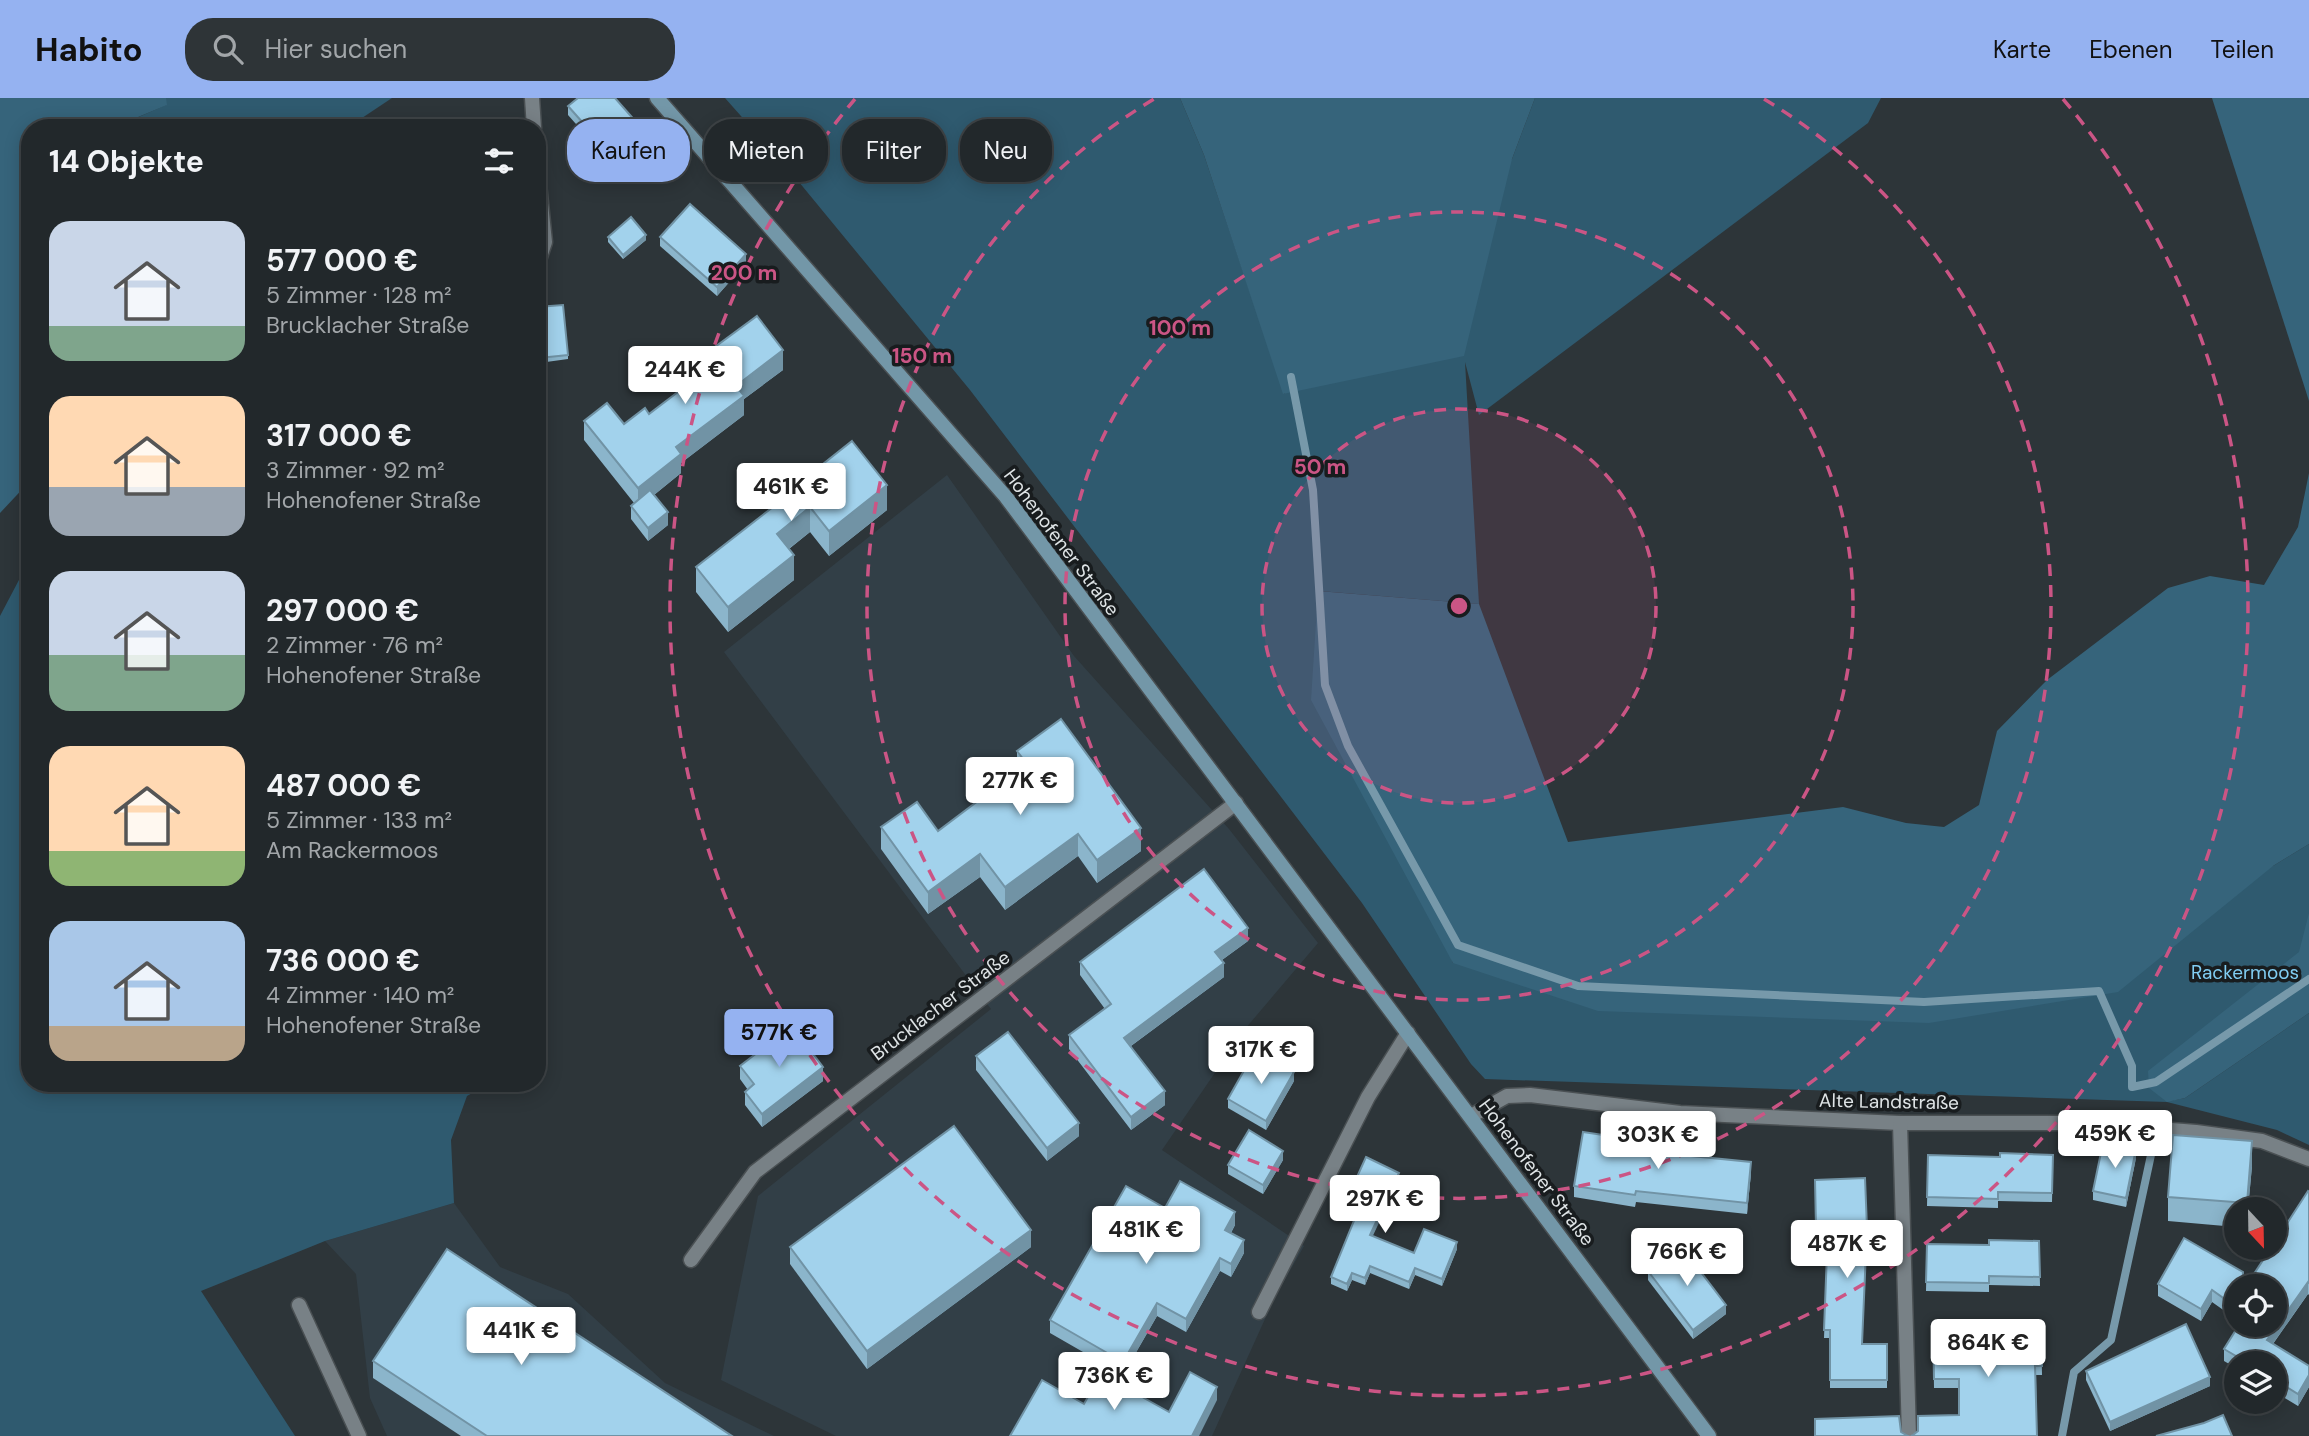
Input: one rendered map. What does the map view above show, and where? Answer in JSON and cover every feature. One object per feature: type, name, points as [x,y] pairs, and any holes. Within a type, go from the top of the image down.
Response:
[{"type":"main road","name":"Hohenofener Straße","points":[[657,98],[1006,497],[1709,1436]]},
{"type":"street","points":[[532,98],[533,119]]},
{"type":"street","name":"Brucklacher Straße","points":[[691,1260],[755,1172],[1236,803]]},
{"type":"street","points":[[1259,1312],[1368,1097],[1408,1033]]},
{"type":"street","name":"Alte Landstraße","points":[[1471,1116],[1507,1096],[1530,1095],[1680,1113],[1900,1123],[2085,1123],[2196,1132],[2262,1142],[2309,1160]]},
{"type":"street","points":[[1900,1123],[1909,1436]]},
{"type":"street","points":[[299,1305],[359,1436]]},
{"type":"shaded area","points":[[0,98],[166,98],[167,105],[133,119],[21,119],[21,491],[0,513]]},
{"type":"shaded area","points":[[1180,98],[1535,98],[1512,159],[1464,356],[1283,394],[1204,155]]},
{"type":"shaded area","points":[[2212,98],[2309,98],[2309,401]]},
{"type":"shaded area","points":[[2309,473],[2309,844],[2273,866],[2118,992],[1929,1023],[1598,1011],[1453,963],[1311,700],[1318,591],[1479,604],[1568,842],[1843,807],[1906,823],[1944,827],[1979,805],[1997,731],[2047,680],[2168,588],[2210,576],[2264,585],[2298,527]]},
{"type":"shaded area","points":[[947,475],[1074,656],[1229,829],[1318,943],[1245,1029],[1162,1150],[1304,1246],[1275,1297],[1212,1436],[836,1436],[721,1380],[758,1196],[991,1009],[724,652]]},
{"type":"shaded area","points":[[2309,913],[2309,1013],[2185,1098],[2167,1102],[2149,1088],[2148,1071],[2299,952]]},
{"type":"shaded area","points":[[454,1203],[500,1267],[568,1294],[665,1383],[774,1436],[387,1436],[370,1398],[356,1274],[325,1241]]},
{"type":"green space","points":[[166,98],[392,98],[360,119],[134,119],[166,105]]},
{"type":"green space","name":"Rackermoos","points":[[725,98],[1180,98],[1204,155],[1284,394],[1512,159],[1535,98],[1881,98],[1868,123],[1479,415],[1465,362],[1479,604],[1319,591],[1453,963],[2273,866],[2309,844],[2309,1006],[2169,1101],[2185,1098],[2309,1013],[2309,1145],[2277,1130],[2167,1102],[1485,1079],[1471,1064],[1362,903],[970,390],[799,182],[828,182],[828,119],[744,119]]},
{"type":"green space","points":[[21,576],[21,1092],[474,1092],[467,1096],[451,1140],[454,1203],[325,1241],[201,1291],[295,1436],[0,1436],[0,616]]},
{"type":"building","points":[[578,98],[615,98],[634,119],[580,119],[568,106]]},
{"type":"building","points":[[690,204],[746,254],[717,287],[660,237]]},
{"type":"building","points":[[631,217],[646,235],[623,255],[608,237]]},
{"type":"building","points":[[563,305],[568,355],[546,357],[546,306]]},
{"type":"building","points":[[757,316],[783,350],[736,386],[744,396],[676,447],[681,454],[638,488],[584,421],[607,403],[624,424],[645,408],[649,414],[708,369],[700,358]]},
{"type":"building","points":[[852,441],[887,485],[829,531],[810,507],[777,534],[794,555],[728,607],[696,567],[796,489],[794,487]]},
{"type":"building","points":[[650,490],[668,512],[648,528],[631,506]]},
{"type":"building","points":[[1061,719],[1141,828],[1097,860],[1078,834],[1005,887],[980,854],[928,892],[881,827],[917,802],[938,831],[1027,764],[1017,751]]},
{"type":"building","points":[[1204,869],[1248,928],[1215,952],[1224,963],[1124,1038],[1165,1091],[1131,1117],[1069,1035],[1111,1004],[1080,962]]},
{"type":"building","points":[[792,1026],[823,1067],[762,1114],[745,1092],[754,1084],[740,1066]]},
{"type":"building","points":[[1008,1032],[1079,1123],[1047,1148],[976,1056]]},
{"type":"building","points":[[1255,1051],[1294,1072],[1266,1121],[1228,1099]]},
{"type":"building","points":[[954,1126],[1031,1230],[867,1351],[790,1247]]},
{"type":"building","points":[[1249,1130],[1283,1151],[1263,1185],[1228,1165]]},
{"type":"building","points":[[1583,1132],[1644,1141],[1642,1151],[1751,1162],[1747,1203],[1636,1191],[1635,1195],[1574,1186]]},
{"type":"building","points":[[2173,1135],[2252,1141],[2247,1197],[2224,1197],[2224,1201],[2168,1197]]},
{"type":"building","points":[[2103,1143],[2136,1149],[2126,1198],[2093,1191]]},
{"type":"building","points":[[2000,1153],[2053,1155],[2052,1193],[1998,1192],[1998,1199],[1927,1197],[1928,1155],[2000,1157]]},
{"type":"building","points":[[1366,1157],[1399,1173],[1370,1235],[1414,1253],[1424,1229],[1457,1242],[1442,1279],[1415,1268],[1409,1282],[1370,1266],[1365,1278],[1352,1273],[1347,1284],[1331,1277],[1360,1206],[1347,1199]]},
{"type":"building","points":[[1865,1178],[1867,1228],[1862,1344],[1887,1344],[1887,1380],[1830,1380],[1830,1330],[1824,1330],[1828,1227],[1816,1227],[1815,1180]]},
{"type":"building","points":[[1180,1181],[1235,1212],[1225,1230],[1244,1240],[1231,1264],[1220,1258],[1186,1319],[1157,1303],[1123,1362],[1050,1320],[1126,1186],[1165,1208]]},
{"type":"building","points":[[2308,1191],[2309,1283],[2287,1312],[2287,1274],[2254,1274],[2263,1260],[2287,1260],[2287,1223]]},
{"type":"building","points":[[2184,1238],[2243,1272],[2224,1274],[2224,1298],[2212,1290],[2201,1309],[2158,1284]]},
{"type":"building","points":[[1989,1240],[2039,1241],[2040,1277],[1989,1276],[1989,1283],[1926,1282],[1927,1244],[1989,1245]]},
{"type":"building","points":[[1681,1246],[1726,1305],[1693,1330],[1648,1271]]},
{"type":"building","points":[[447,1249],[732,1436],[487,1436],[373,1361]]},
{"type":"building","points":[[2041,1321],[2042,1366],[2035,1366],[2037,1436],[1911,1436],[1918,1431],[1918,1416],[1959,1415],[1959,1379],[1934,1379],[1933,1325]]},
{"type":"building","points":[[2186,1324],[2210,1377],[2110,1422],[2086,1371]]},
{"type":"building","points":[[2232,1337],[2269,1337],[2267,1340],[2285,1351],[2227,1351],[2224,1349]]},
{"type":"building","points":[[2287,1352],[2309,1366],[2309,1375],[2298,1394],[2287,1387]]},
{"type":"building","points":[[1190,1372],[1217,1387],[1192,1436],[1010,1436],[1042,1380],[1084,1404],[1101,1374],[1169,1412]]},
{"type":"building","points":[[2223,1415],[2232,1436],[2156,1436],[2204,1423]]},
{"type":"building","points":[[1899,1416],[1901,1432],[1908,1436],[1815,1436],[1815,1419]]},
{"type":"waterway","points":[[1291,377],[1313,490],[1325,685],[1348,746],[1458,945],[1578,986],[1924,1002],[2099,991],[2132,1066],[2132,1087],[2156,1082],[2309,979]]},
{"type":"waterway","points":[[2062,1436],[2074,1372],[2111,1340],[2151,1155]]}]
